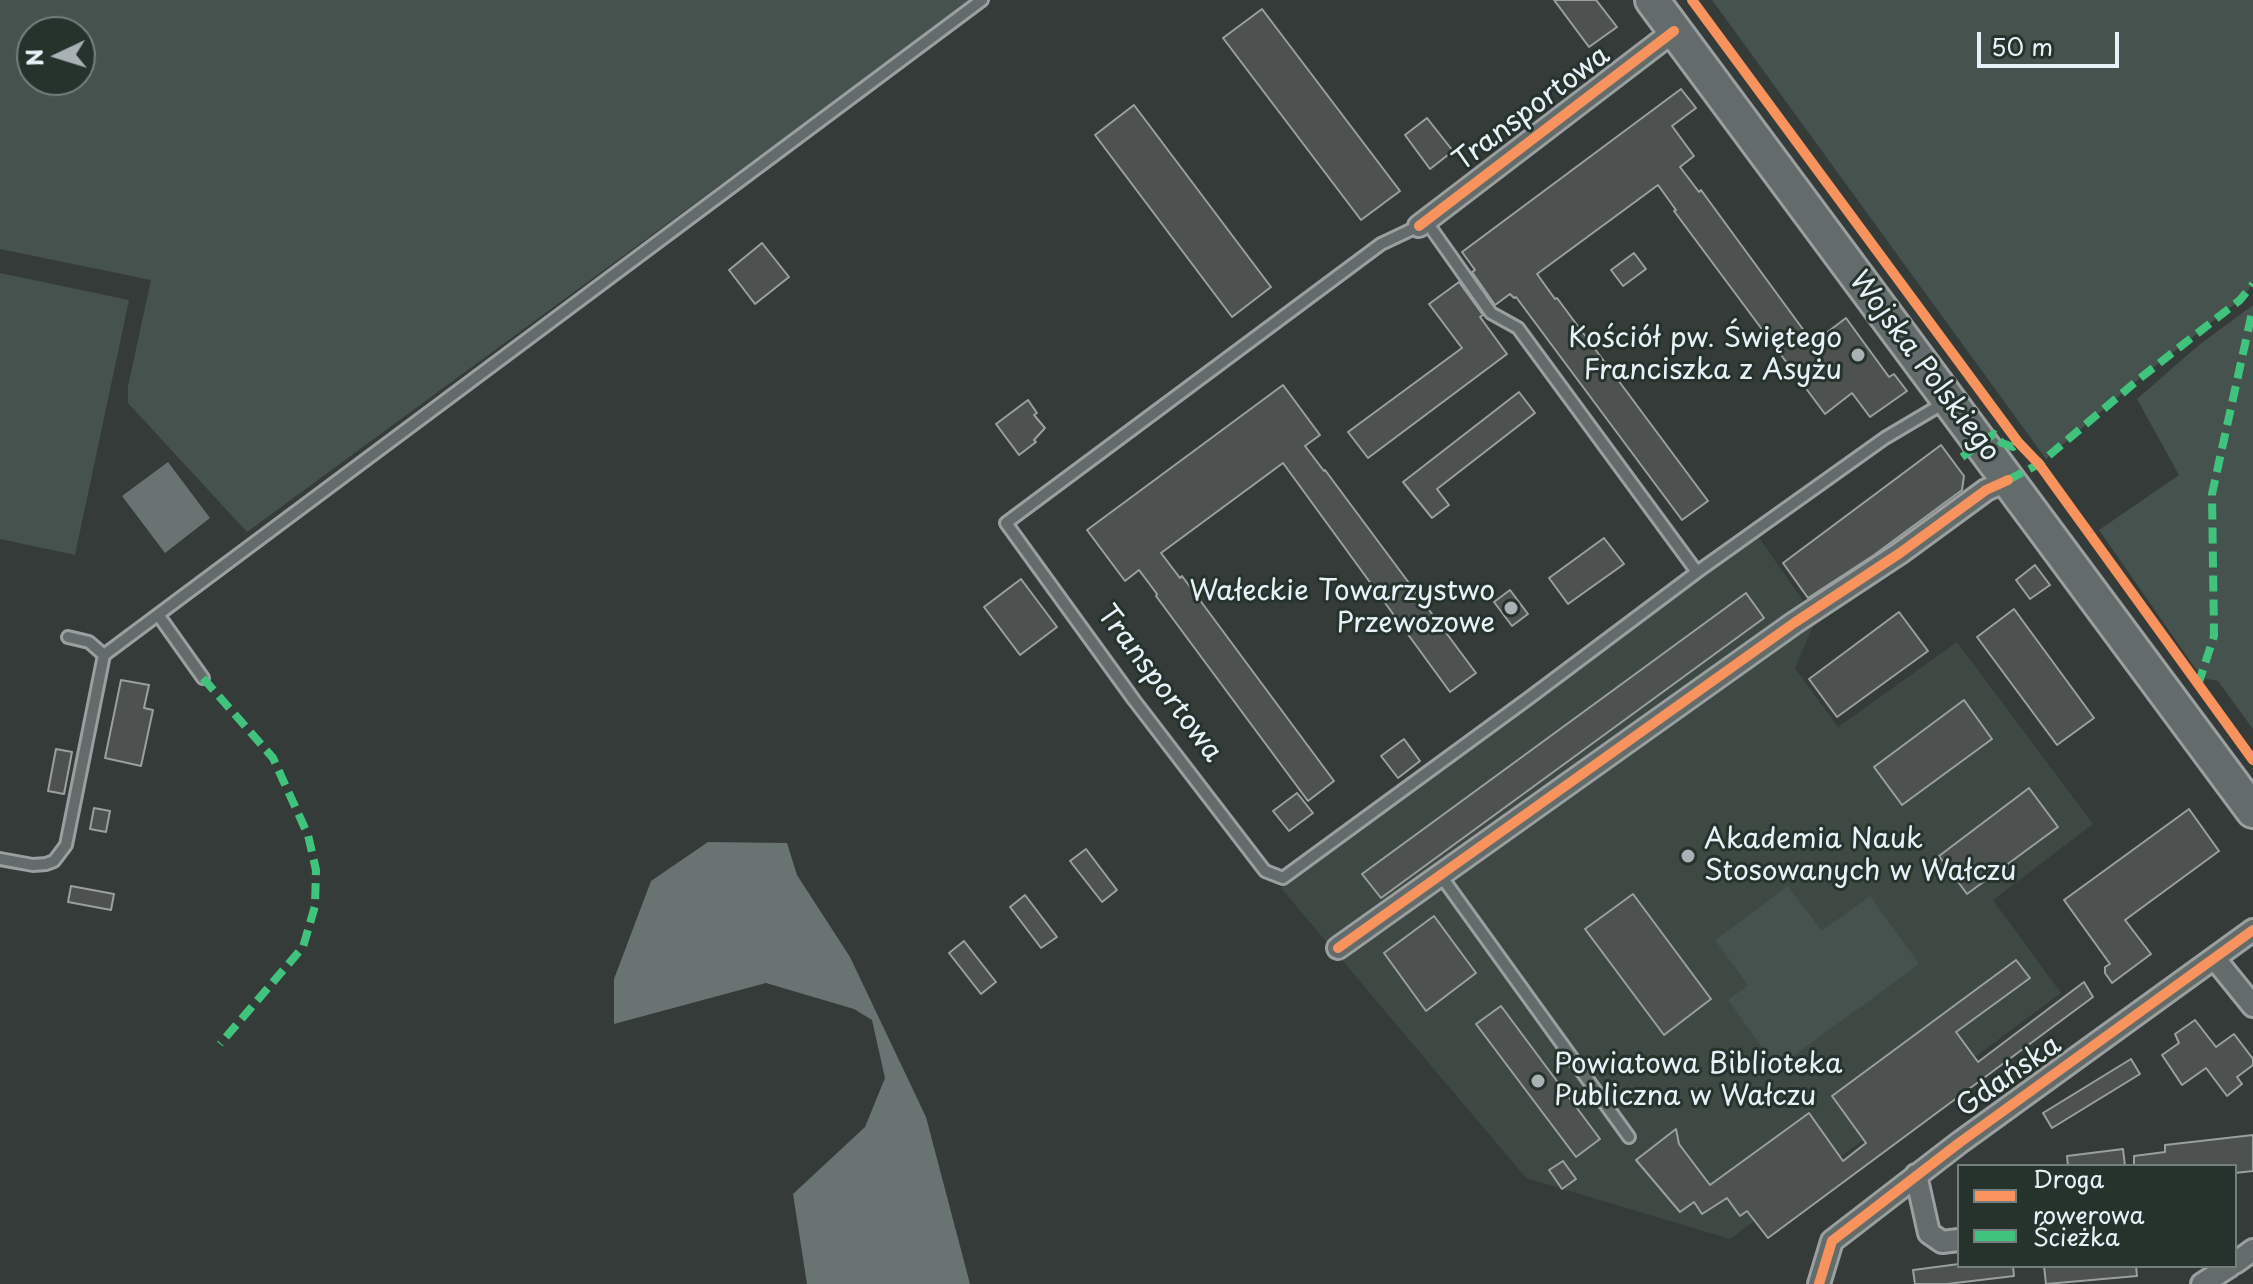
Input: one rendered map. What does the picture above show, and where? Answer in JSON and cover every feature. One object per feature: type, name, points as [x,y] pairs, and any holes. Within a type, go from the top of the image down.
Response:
[{"type":"main road","name":"Wojska Polskiego","points":[[1652,0],[2253,811]]},
{"type":"street","name":"Transportowa","points":[[1422,224],[1674,31]]},
{"type":"street","points":[[1338,948],[1794,623],[1900,553],[1986,490],[2008,480]]},
{"type":"street","name":"Gdańska","points":[[1819,1284],[1832,1241],[1916,1175],[2253,930]]},
{"type":"street","points":[[2215,959],[2253,1006]]},
{"type":"street","points":[[1916,1175],[1929,1233],[1942,1242],[1957,1240]]},
{"type":"street","points":[[2202,1284],[2224,1268]]},
{"type":"lane","points":[[0,859],[46,864],[54,861],[66,845],[104,655],[982,0]]},
{"type":"lane","points":[[1422,224],[1491,313],[1518,328],[1697,572]]},
{"type":"lane","name":"Transportowa","points":[[1422,224],[1381,244],[1006,523],[1134,700],[1265,871],[1283,878],[1306,864],[1697,572],[1885,438],[1948,401]]},
{"type":"lane","points":[[159,616],[203,678]]},
{"type":"lane","points":[[68,637],[89,642],[104,655]]},
{"type":"lane","points":[[1441,876],[1629,1137]]},
{"type":"shaded area","points":[[0,0],[972,0],[247,532],[128,403],[128,386],[151,280],[0,249]]},
{"type":"shaded area","points":[[1712,0],[2253,0],[2253,284],[2240,300],[2139,379],[2046,459]]},
{"type":"shaded area","points":[[0,273],[129,300],[75,555],[0,539]]},
{"type":"shaded area","points":[[2253,305],[2253,729],[2218,681],[2202,678],[2099,530],[2179,475],[2137,399],[2199,345]]},
{"type":"shaded area","points":[[168,462],[210,518],[165,553],[122,496]]},
{"type":"shaded area","name":"Akademia Nauk Stosowanych w Wałczu","points":[[1757,535],[1816,619],[1795,668],[1838,727],[1957,642],[2093,824],[1993,900],[2061,993],[1730,1239],[1526,1178],[1281,888]]},
{"type":"shaded area","points":[[708,842],[787,843],[797,875],[850,957],[926,1117],[970,1284],[807,1284],[793,1194],[865,1127],[885,1078],[872,1020],[854,1009],[766,983],[614,1024],[614,979],[651,881]]},
{"type":"shaded area","points":[[1788,886],[1822,931],[1870,896],[1919,964],[1777,1068],[1728,1000],[1748,985],[1715,940]]},
{"type":"building","points":[[1554,0],[1596,0],[1617,27],[1589,47]]},
{"type":"building","points":[[1262,9],[1400,191],[1361,220],[1223,38]]},
{"type":"building","points":[[1681,89],[1696,108],[1672,126],[1694,156],[1680,167],[1699,192],[1701,190],[1813,343],[1846,318],[1889,377],[1894,374],[1907,391],[1870,417],[1852,393],[1825,414],[1658,185],[1537,274],[1708,501],[1682,520],[1516,297],[1510,294],[1495,305],[1462,252]]},
{"type":"building","points":[[1134,105],[1271,287],[1232,317],[1095,135]]},
{"type":"building","points":[[1427,118],[1453,151],[1430,169],[1405,135]]},
{"type":"building","points":[[762,243],[789,277],[755,304],[729,270]]},
{"type":"building","points":[[1634,253],[1646,269],[1623,286],[1611,270]]},
{"type":"building","points":[[1459,282],[1507,354],[1368,458],[1348,432],[1462,348],[1429,304]]},
{"type":"building","points":[[1283,385],[1320,435],[1305,446],[1476,673],[1450,692],[1283,463],[1161,553],[1180,578],[1182,576],[1334,781],[1308,801],[1139,570],[1125,581],[1087,530]]},
{"type":"building","points":[[1519,392],[1535,413],[1437,489],[1449,505],[1432,518],[1403,482]]},
{"type":"building","points":[[1028,400],[1037,413],[1034,415],[1045,428],[1034,440],[1036,442],[1019,455],[996,424]]},
{"type":"building","points":[[1941,445],[1964,476],[1962,490],[1874,555],[1808,598],[1783,563]]},
{"type":"building","points":[[1604,538],[1624,564],[1568,604],[1549,578]]},
{"type":"building","points":[[2035,565],[2050,585],[2030,599],[2016,580]]},
{"type":"building","points":[[1021,579],[1057,627],[1020,655],[984,607]]},
{"type":"building","name":"Wałeckie Towarzystwo Przewozowe","points":[[1510,590],[1528,614],[1512,626],[1494,602]]},
{"type":"building","points":[[1746,593],[1764,618],[1381,898],[1362,874]]},
{"type":"building","points":[[2014,609],[2094,718],[2057,745],[1977,637]]},
{"type":"building","points":[[1899,612],[1928,651],[1837,717],[1809,679]]},
{"type":"building","points":[[121,680],[149,685],[144,708],[153,710],[141,766],[105,758]]},
{"type":"building","points":[[1964,700],[1992,739],[1902,805],[1874,767]]},
{"type":"building","points":[[1404,739],[1420,761],[1398,778],[1381,756]]},
{"type":"building","points":[[56,749],[72,752],[64,794],[48,791]]},
{"type":"building","points":[[2029,788],[2058,827],[1967,894],[1939,856]]},
{"type":"building","points":[[1297,793],[1313,813],[1289,831],[1273,811]]},
{"type":"building","points":[[94,808],[110,811],[106,832],[90,829]]},
{"type":"building","points":[[2189,809],[2219,851],[2125,920],[2151,954],[2112,983],[2105,973],[2105,967],[2110,964],[2064,900]]},
{"type":"building","points":[[1086,849],[1117,890],[1102,902],[1070,861]]},
{"type":"building","points":[[71,886],[114,894],[111,910],[68,902]]},
{"type":"building","points":[[1633,894],[1711,999],[1664,1035],[1585,929]]},
{"type":"building","points":[[1025,895],[1057,937],[1041,948],[1010,907]]},
{"type":"building","points":[[1434,916],[1476,973],[1426,1011],[1384,953]]},
{"type":"building","points":[[964,941],[996,982],[981,994],[949,953]]},
{"type":"building","points":[[2016,960],[2030,978],[1956,1032],[1978,1062],[2084,982],[2093,997],[1768,1238],[1747,1211],[1740,1216],[1727,1198],[1702,1214],[1694,1202],[1680,1212],[1636,1160],[1676,1129],[1679,1144],[1710,1185],[1809,1113],[1843,1161],[1866,1143],[1832,1096]]},
{"type":"building","name":"Powiatowa Biblioteka Publiczna w Wałczu","points":[[1501,1006],[1600,1139],[1576,1157],[1476,1024]]},
{"type":"building","points":[[2195,1020],[2216,1047],[2234,1034],[2253,1059],[2253,1065],[2237,1077],[2242,1084],[2227,1096],[2206,1068],[2182,1085],[2162,1055],[2179,1043],[2175,1034]]},
{"type":"building","points":[[2131,1059],[2140,1074],[2052,1128],[2043,1113]]},
{"type":"building","points":[[2253,1135],[2253,1171],[2237,1173],[2237,1164],[2134,1164],[2134,1156],[2165,1152],[2165,1145]]},
{"type":"building","points":[[2123,1149],[2125,1164],[2068,1164],[2067,1156]]},
{"type":"building","points":[[1563,1161],[1576,1179],[1562,1189],[1549,1170]]},
{"type":"building","points":[[1957,1264],[1957,1268],[2013,1268],[2014,1276],[1947,1284],[1915,1284],[1913,1270]]},
{"type":"building","points":[[2044,1268],[2136,1268],[2137,1276],[2046,1284]]},
{"type":"marked path","points":[[2008,480],[2039,464],[2139,379],[2240,300],[2253,284]]},
{"type":"marked path","points":[[2198,685],[2214,636],[2212,494],[2253,308]]},
{"type":"marked path","points":[[1962,457],[1994,434],[2002,443],[2013,447],[2018,442]]},
{"type":"marked path","points":[[203,678],[273,758],[308,835],[316,870],[315,906],[303,947],[220,1044]]},
{"type":"cycle path","points":[[1692,0],[2018,442],[2039,464],[2253,760]]},
{"type":"cycle path","points":[[1419,226],[1674,31]]},
{"type":"cycle path","points":[[1338,948],[1794,623],[1900,553],[1986,490],[2008,480]]},
{"type":"cycle path","points":[[1819,1284],[1832,1241],[1959,1143],[2253,930]]},
{"type":"place","name":"Kościół pw. Świętego Franciszka z Asyżu","points":[[1858,355]]},
{"type":"place","name":"Wałeckie Towarzystwo Przewozowe","points":[[1511,608]]},
{"type":"place","name":"Akademia Nauk Stosowanych w Wałczu","points":[[1688,856]]},
{"type":"place","name":"Powiatowa Biblioteka Publiczna w Wałczu","points":[[1538,1081]]}]
